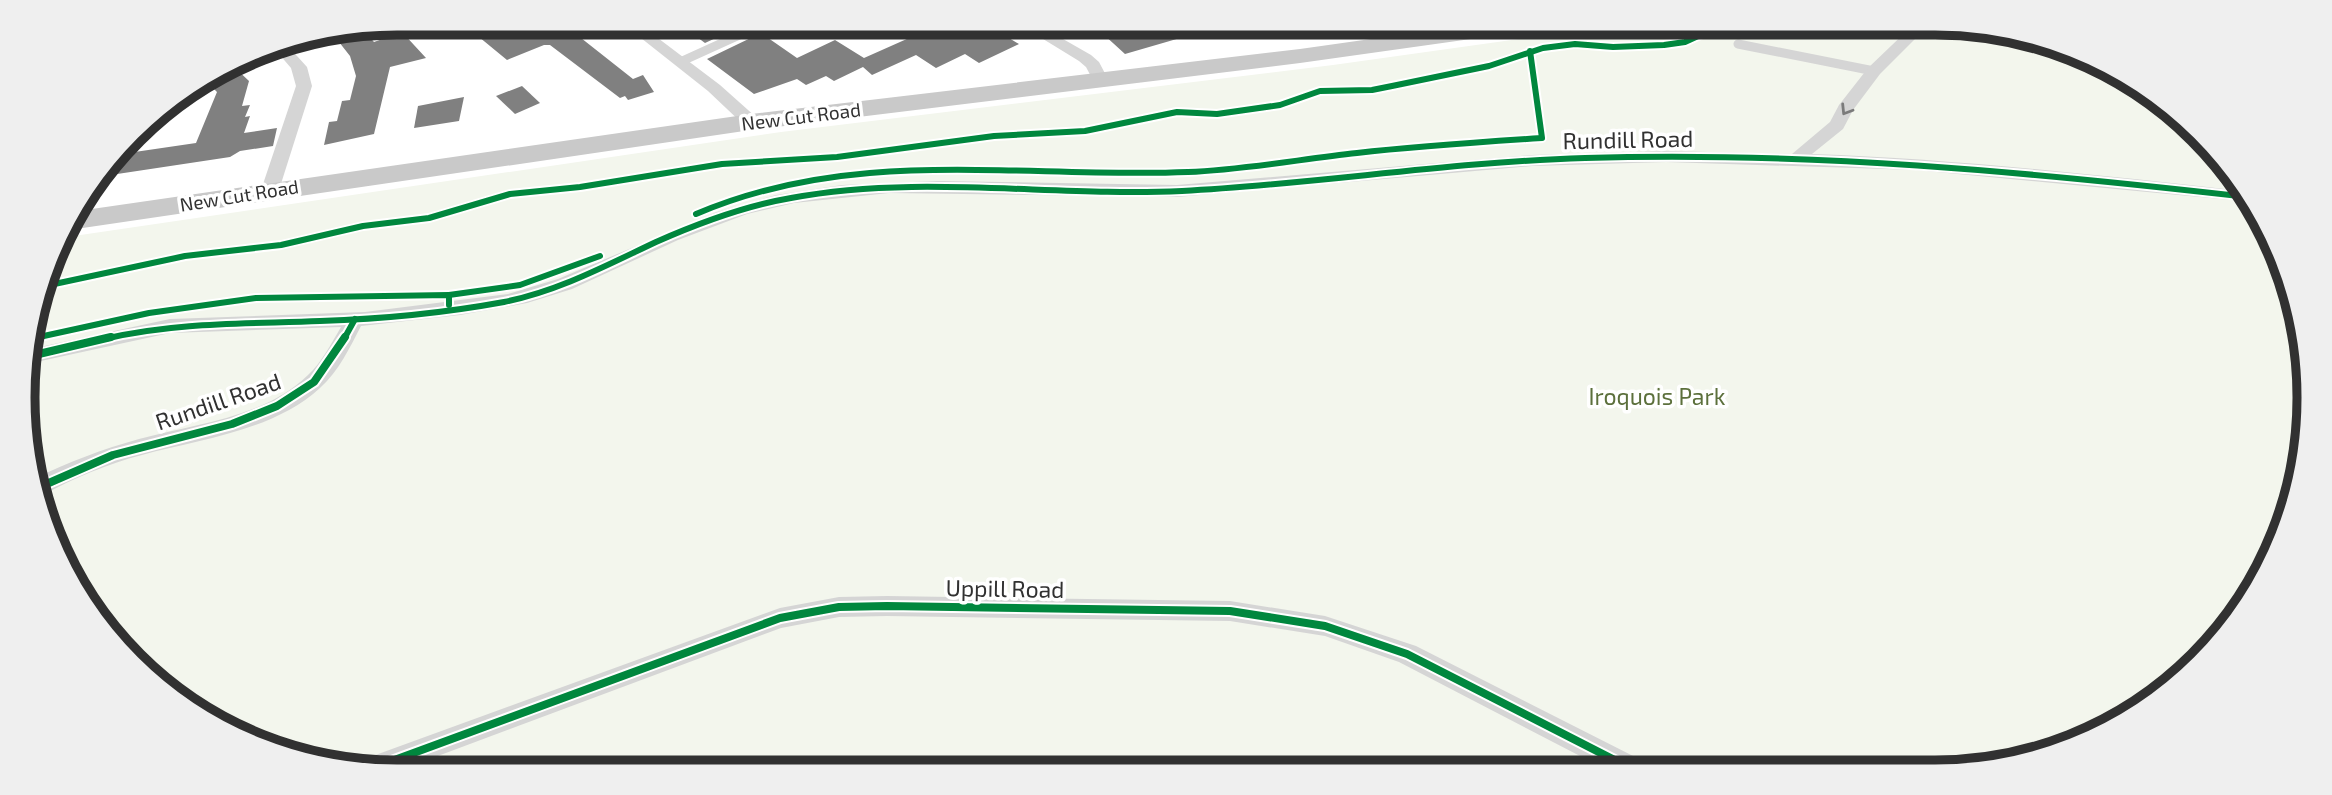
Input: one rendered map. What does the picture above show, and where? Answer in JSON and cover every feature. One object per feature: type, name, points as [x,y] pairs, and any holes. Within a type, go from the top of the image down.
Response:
[{"type":"main road","name":"New Cut Road","points":[[82,219],[751,122],[1101,81],[1397,35]]},
{"type":"street","points":[[645,35],[714,88],[751,122]]},
{"type":"street","points":[[1046,35],[1085,58],[1093,65],[1101,81]]},
{"type":"street","points":[[1795,160],[1837,125],[1845,109],[1874,71],[1911,35]]},
{"type":"street","points":[[270,190],[304,86],[299,67],[286,53]]},
{"type":"street","name":"Rundill Road","points":[[46,484],[108,457],[242,418],[284,402],[304,390],[323,373],[355,319],[449,310],[533,295],[740,209],[856,188],[929,186],[1151,191],[1352,178],[1570,158],[1795,160],[1982,171],[2236,196]]},
{"type":"street","points":[[38,354],[169,326],[355,319]]},
{"type":"street","name":"Uppill Road","points":[[395,760],[769,621],[839,607],[887,606],[1230,611],[1325,626],[1407,654],[1614,760]]},
{"type":"lane","points":[[680,62],[740,35]]},
{"type":"lane","points":[[1738,44],[1874,71]]},
{"type":"green space","name":"Iroquois Park","points":[[1547,35],[1935,35],[1982,38],[2028,47],[2095,72],[2155,110],[2207,158],[2248,216],[2278,281],[2294,350],[2296,421],[2285,491],[2260,558],[2236,599],[2207,637],[2174,670],[2136,699],[2095,723],[2051,741],[1982,757],[1935,760],[398,760],[350,757],[304,748],[237,723],[196,699],[141,654],[110,618],[72,558],[54,514],[38,445],[36,374],[47,304],[72,236],[781,132],[1333,65]]},
{"type":"building","points":[[393,35],[405,35],[426,58],[390,67],[374,134],[324,145],[329,122],[337,121],[342,101],[350,100],[356,76],[350,56],[339,42],[369,36],[374,42]]},
{"type":"building","points":[[477,35],[577,35],[633,79],[643,75],[654,92],[628,100],[625,96],[620,98],[550,45],[507,60]]},
{"type":"building","points":[[694,35],[722,35],[705,43]]},
{"type":"building","points":[[757,35],[764,35],[797,58],[835,40],[864,58],[909,38],[904,35],[1004,35],[1019,44],[979,63],[965,54],[936,68],[916,55],[872,75],[863,67],[834,81],[826,76],[806,85],[797,79],[754,94],[707,59]]},
{"type":"building","points":[[1104,35],[1190,35],[1125,54]]},
{"type":"building","points":[[239,71],[249,81],[242,106],[250,105],[245,117],[250,116],[244,133],[277,128],[273,146],[240,151],[230,157],[112,175],[130,153],[196,143],[217,92],[212,87]]},
{"type":"building","points":[[522,86],[540,103],[515,114],[496,96]]},
{"type":"building","points":[[464,97],[459,121],[414,128],[418,106]]},
{"type":"cycle path","points":[[53,284],[185,256],[281,245],[363,226],[429,218],[510,194],[580,187],[722,164],[837,157],[994,136],[1085,131],[1177,112],[1217,114],[1280,105],[1320,91],[1372,90],[1392,86],[1489,66],[1543,48],[1575,44],[1613,47],[1664,45],[1685,42],[1700,35]]},
{"type":"cycle path","points":[[696,214],[724,202],[818,179],[924,168],[1189,172],[1390,149],[1542,138],[1530,51]]},
{"type":"cycle path","points":[[38,354],[170,326],[365,319],[508,301],[565,284],[723,216],[794,197],[842,190],[937,186],[1177,191],[1532,160],[1749,157],[1999,171],[2236,196]]},
{"type":"cycle path","points":[[449,295],[520,285],[600,256]]},
{"type":"cycle path","points":[[40,337],[149,313],[256,298],[449,295],[449,305]]},
{"type":"cycle path","points":[[45,484],[113,455],[232,424],[277,406],[314,382],[337,352],[355,319]]},
{"type":"cycle path","points":[[395,760],[780,618],[839,607],[887,606],[1230,611],[1325,626],[1407,654],[1614,760]]}]
